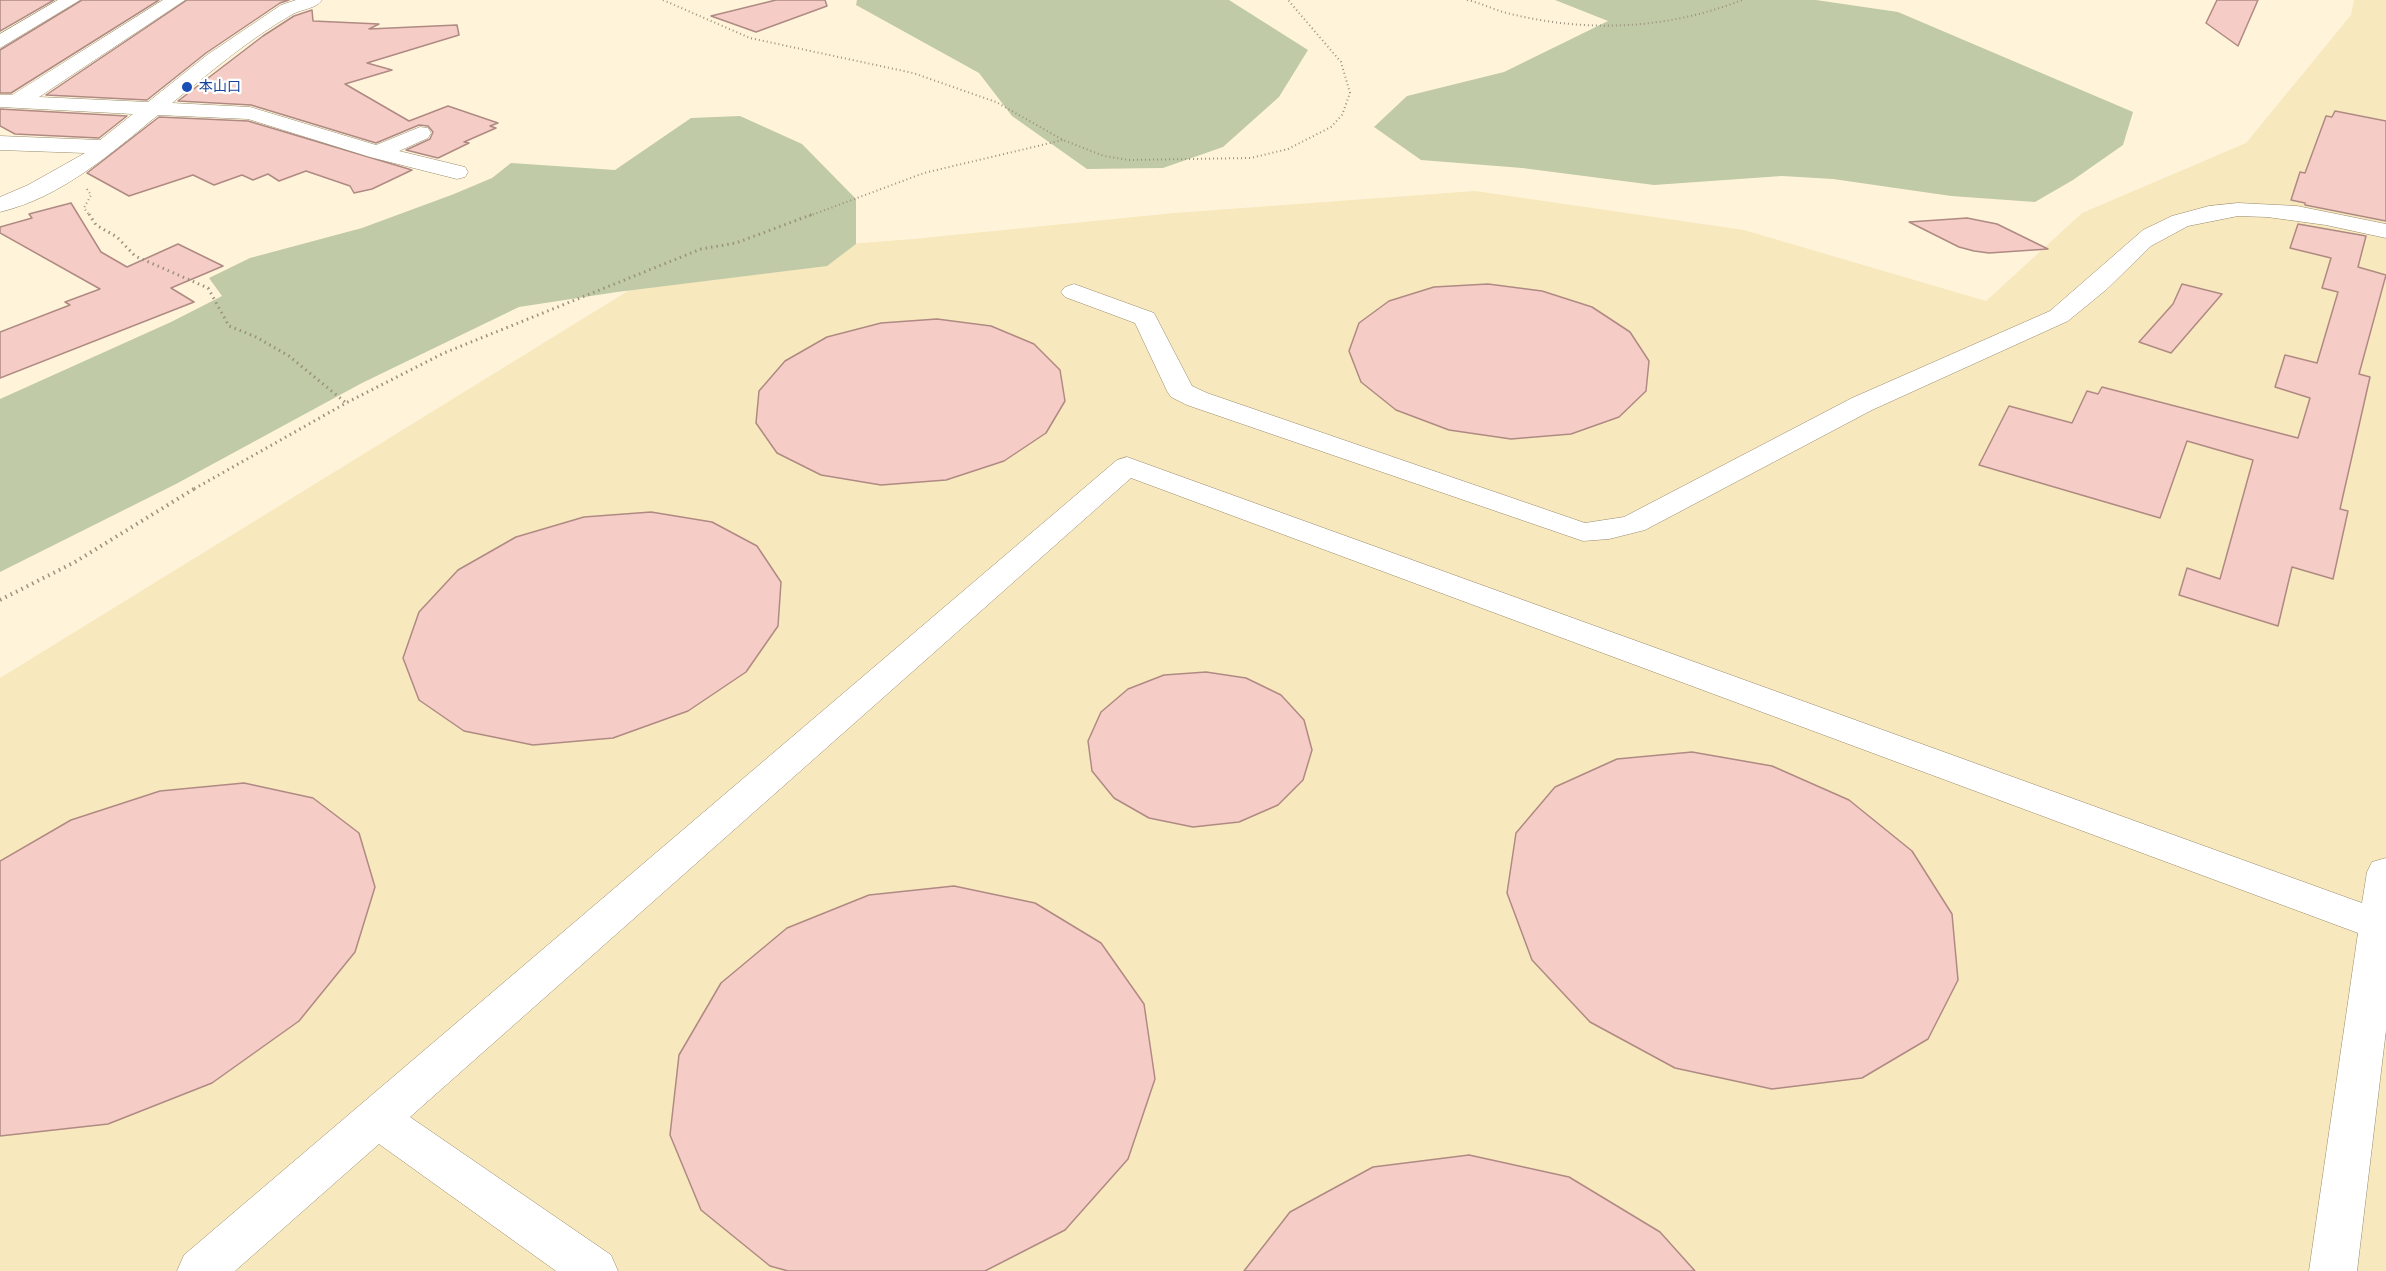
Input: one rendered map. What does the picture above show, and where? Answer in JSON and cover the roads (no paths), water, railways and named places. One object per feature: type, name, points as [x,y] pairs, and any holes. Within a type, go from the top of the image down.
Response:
[{"type":"street","points":[[0,42],[71,0]]},
{"type":"street","points":[[8,102],[176,0]]},
{"type":"street","points":[[0,205],[71,172],[285,4],[314,0]]},
{"type":"street","points":[[8,102],[250,112],[378,152],[457,172]]},
{"type":"street","points":[[378,152],[420,133]]},
{"type":"street","points":[[0,143],[104,147]]},
{"type":"street","points":[[1074,292],[1144,318],[1181,391],[1197,399],[1583,532],[1610,530],[1635,524],[1862,404],[2059,316],[2082,299],[2150,236],[2181,221],[2239,207],[2290,211],[2386,231]]},
{"type":"street","points":[[201,1271],[1127,466],[2382,926]]},
{"type":"street","points":[[2333,1271],[2382,926],[2386,872]]},
{"type":"street","points":[[377,1118],[594,1271]]},
{"type":"place","name":"本山口","points":[[187,87]]}]
